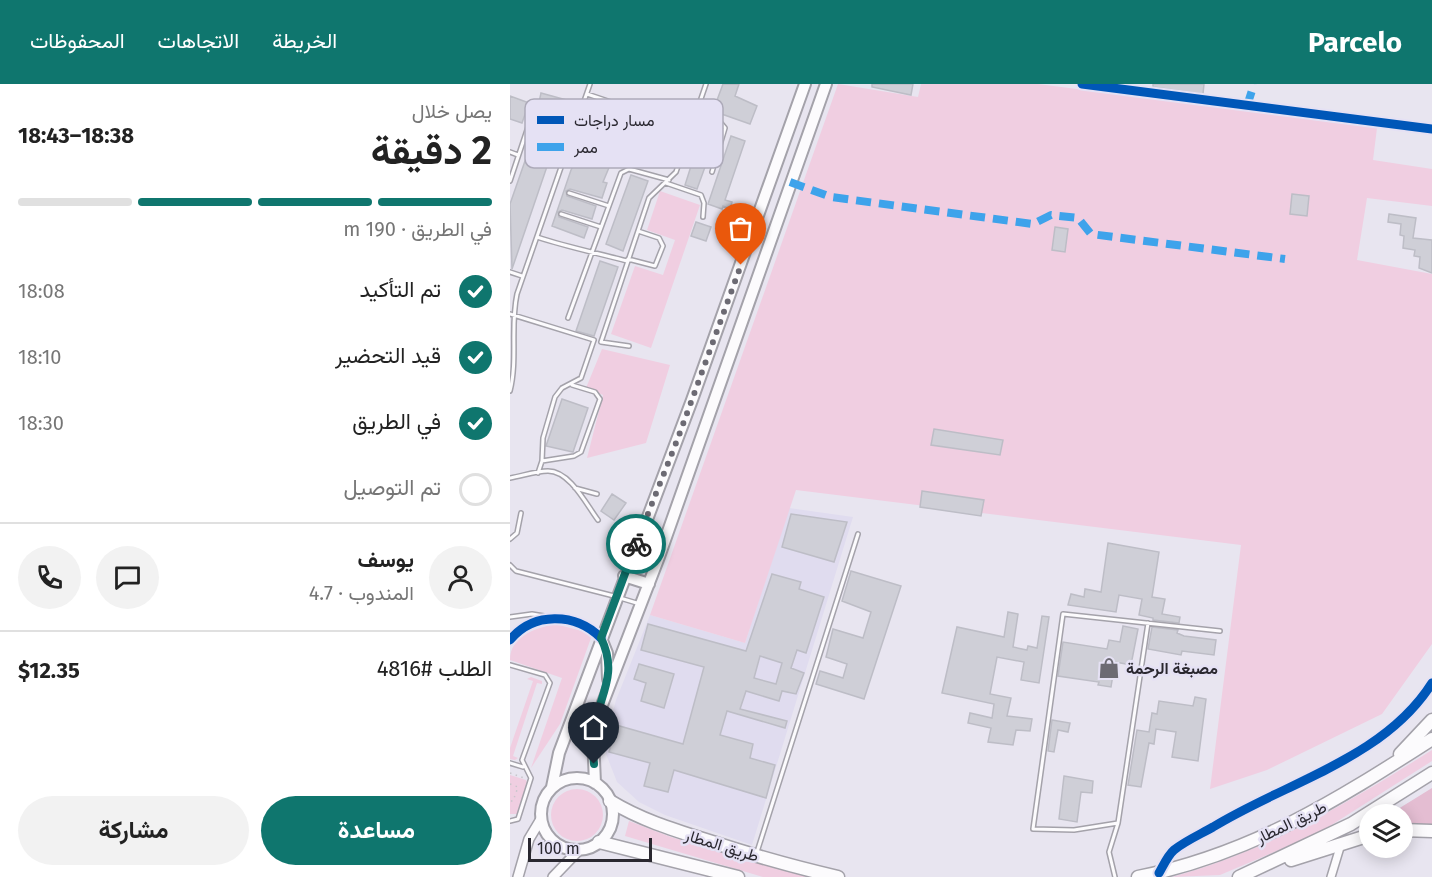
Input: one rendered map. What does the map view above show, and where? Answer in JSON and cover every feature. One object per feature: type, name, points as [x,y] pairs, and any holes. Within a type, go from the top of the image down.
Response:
[{"type":"highway","points":[[1386,769],[1432,720]]},
{"type":"highway","name":"طريق المطار","points":[[1138,877],[1159,873],[1240,847],[1303,818],[1432,739]]},
{"type":"highway","name":"طريق المطار","points":[[1245,875],[1351,824],[1432,773]]},
{"type":"highway","name":"طريق المطار","points":[[610,801],[630,814],[667,828],[756,856],[838,877]]},
{"type":"highway","points":[[1413,830],[1432,831]]},
{"type":"highway","points":[[1245,875],[1359,838]]},
{"type":"highway","name":"طريق المطار","points":[[599,842],[738,877]]},
{"type":"main road","points":[[552,788],[559,753],[624,576],[689,410],[805,84]]},
{"type":"main road","points":[[595,783],[593,736],[607,688],[659,557],[826,84]]},
{"type":"main road","points":[[633,553],[645,558],[659,557]]},
{"type":"main road","points":[[624,576],[649,584]]},
{"type":"main road","points":[[601,638],[608,662],[607,688]]},
{"type":"main road","points":[[518,877],[529,839],[541,819],[545,797],[552,788],[568,779],[578,778],[595,783],[610,801],[611,823],[599,842],[579,850],[553,877]]},
{"type":"main road","points":[[541,819],[544,830],[559,845],[579,850]]},
{"type":"street","points":[[1082,84],[1432,129]]},
{"type":"street","points":[[510,640],[528,624],[552,618],[583,625],[601,638]]},
{"type":"street","points":[[1159,873],[1173,850],[1238,812],[1294,785],[1391,731],[1423,697],[1432,683]]},
{"type":"street","points":[[1423,697],[1432,697]]},
{"type":"street","points":[[1331,877],[1341,844]]},
{"type":"lane","points":[[585,99],[590,84]]},
{"type":"lane","points":[[701,99],[706,84]]},
{"type":"lane","points":[[587,94],[602,99]]},
{"type":"lane","points":[[510,181],[525,133]]},
{"type":"lane","points":[[510,152],[518,155]]},
{"type":"lane","points":[[510,391],[515,360],[512,315],[522,276],[561,168]]},
{"type":"lane","points":[[601,342],[649,198],[656,189],[668,182],[677,168]]},
{"type":"lane","points":[[712,172],[713,168]]},
{"type":"lane","points":[[568,318],[609,206],[625,170],[668,182],[701,195],[704,203],[703,217]]},
{"type":"lane","points":[[569,193],[609,206]]},
{"type":"lane","points":[[561,214],[602,227]]},
{"type":"lane","points":[[537,237],[574,250],[655,266],[663,246],[659,238],[638,231]]},
{"type":"lane","points":[[510,272],[522,276]]},
{"type":"lane","points":[[512,315],[601,342],[628,346]]},
{"type":"lane","points":[[538,472],[542,460],[543,438],[555,397],[562,388],[583,375],[594,340]]},
{"type":"lane","points":[[542,460],[576,455],[585,447],[600,399],[595,392],[571,384]]},
{"type":"lane","points":[[510,478],[538,472],[557,473],[574,487],[598,520]]},
{"type":"lane","points":[[574,487],[597,494]]},
{"type":"lane","points":[[510,539],[517,533],[521,513]]},
{"type":"lane","points":[[756,856],[858,534]]},
{"type":"lane","points":[[510,565],[516,571],[641,604]]},
{"type":"lane","points":[[510,617],[532,614],[552,618]]},
{"type":"lane","points":[[1118,824],[1074,830],[1033,829],[1063,614],[1220,631]]},
{"type":"lane","points":[[1114,877],[1109,852],[1118,824],[1148,623]]},
{"type":"lane","points":[[510,665],[545,675],[550,683],[522,760],[524,767],[531,774],[531,780],[518,819],[511,821]]},
{"type":"lane","points":[[510,763],[524,767]]},
{"type":"path","points":[[510,773],[531,780]]},
{"type":"path","points":[[510,784],[518,787],[513,801],[510,801]]},
{"type":"shaded area","points":[[838,84],[918,97],[921,84],[1038,84],[1377,128],[1373,160],[1432,169],[1432,206],[1367,198],[1357,260],[1432,274],[1432,644],[1382,714],[1267,770],[1210,789],[1241,545],[796,490],[745,643],[650,615]]},
{"type":"shaded area","points":[[660,191],[700,205],[651,348],[611,334],[635,266],[663,275],[675,240],[647,230]]},
{"type":"shaded area","points":[[602,349],[670,365],[646,443],[587,458],[603,395],[586,388]]},
{"type":"shaded area","points":[[789,508],[853,517],[752,845],[665,815],[639,802],[617,782],[606,754],[606,737],[616,700],[650,615],[745,643]]},
{"type":"shaded area","points":[[555,624],[586,632],[591,638],[560,724],[531,768],[562,678],[510,660],[511,652],[514,645],[525,634]]},
{"type":"shaded area","points":[[531,677],[542,681],[542,684],[537,683],[513,756],[518,758],[510,759],[510,748],[533,681],[527,679]]},
{"type":"shaded area","points":[[1432,750],[1432,761],[1365,804],[1359,804],[1359,808],[1319,833],[1220,875],[1172,877],[1241,854],[1307,823]]},
{"type":"shaded area","points":[[510,775],[526,780],[527,783],[517,814],[510,814]]},
{"type":"shaded area","points":[[1432,788],[1432,825],[1413,825],[1413,804],[1406,804]]},
{"type":"shaded area","points":[[572,789],[582,789],[596,796],[603,815],[596,834],[582,841],[572,841],[562,837],[555,830],[551,820],[551,810],[555,800],[562,793]]},
{"type":"shaded area","points":[[629,821],[671,837],[807,877],[763,877],[625,836]]},
{"type":"building","points":[[723,84],[739,84],[735,96],[757,106],[750,124],[723,115],[723,99],[717,99]]},
{"type":"building","points":[[872,84],[913,84],[911,95],[872,87]]},
{"type":"building","points":[[1153,84],[1204,84],[1203,94],[1153,87]]},
{"type":"building","points":[[541,93],[563,99],[540,99]]},
{"type":"building","points":[[510,96],[525,102],[522,123],[510,119]]},
{"type":"building","points":[[731,136],[745,141],[725,200],[732,202],[730,209],[708,204],[720,168],[723,168],[723,160]]},
{"type":"building","points":[[525,161],[525,168],[546,168],[512,269],[510,204]]},
{"type":"building","points":[[572,168],[609,168],[603,182],[607,183],[602,198],[570,189],[566,191],[567,196],[596,206],[592,219],[562,210],[558,212],[559,217],[588,227],[584,238],[552,226]]},
{"type":"building","points":[[690,168],[705,168],[697,189],[685,185]]},
{"type":"building","points":[[631,175],[648,181],[623,251],[606,244]]},
{"type":"building","points":[[1292,194],[1309,196],[1307,216],[1290,214]]},
{"type":"building","points":[[1389,214],[1416,218],[1413,238],[1432,240],[1432,273],[1419,268],[1420,257],[1414,256],[1415,250],[1403,248],[1404,236],[1400,235],[1401,224],[1388,222]]},
{"type":"building","points":[[696,222],[711,227],[706,241],[691,236]]},
{"type":"building","points":[[1055,227],[1068,229],[1065,252],[1052,250]]},
{"type":"building","points":[[600,261],[618,267],[594,336],[576,331]]},
{"type":"building","points":[[562,399],[588,408],[573,452],[546,446]]},
{"type":"building","points":[[934,429],[1003,440],[1000,455],[931,445]]},
{"type":"building","points":[[922,491],[984,500],[981,516],[920,507]]},
{"type":"building","points":[[612,494],[626,503],[614,520],[601,511]]},
{"type":"building","points":[[791,514],[847,522],[834,562],[782,547]]},
{"type":"building","points":[[1108,543],[1159,552],[1152,597],[1165,599],[1162,614],[1180,617],[1179,623],[1153,620],[1153,618],[1139,615],[1142,599],[1119,595],[1116,612],[1068,605],[1071,594],[1084,597],[1085,589],[1101,592]]},
{"type":"building","points":[[851,571],[901,586],[864,699],[816,684],[820,671],[843,678],[847,664],[826,657],[833,629],[863,638],[871,612],[842,601]]},
{"type":"building","points":[[772,574],[801,582],[799,589],[824,597],[806,653],[797,650],[791,668],[804,673],[796,694],[782,691],[779,701],[746,691],[740,709],[787,721],[785,728],[727,711],[720,735],[753,744],[750,758],[775,765],[766,798],[674,770],[668,792],[644,786],[650,763],[609,752],[616,725],[683,744],[704,667],[641,650],[648,624],[746,651]],"holes":[[[760,656],[782,663],[776,684],[754,678]]]},
{"type":"building","points":[[1008,612],[1018,614],[1013,647],[1027,650],[1028,646],[1037,648],[1042,616],[1049,617],[1039,683],[1021,680],[1024,662],[997,657],[990,694],[1011,698],[1007,716],[1032,719],[1030,731],[1016,730],[1013,745],[988,742],[991,728],[968,723],[970,713],[992,718],[994,704],[942,693],[957,627],[1004,637]]},
{"type":"building","points":[[1123,626],[1138,629],[1131,665],[1115,662],[1111,687],[1098,685],[1099,682],[1058,676],[1063,642],[1107,649],[1109,640],[1120,642]]},
{"type":"building","points":[[1152,627],[1178,630],[1177,633],[1184,636],[1216,640],[1214,655],[1182,651],[1181,655],[1148,649]]},
{"type":"building","points":[[639,664],[674,674],[664,708],[641,701],[646,683],[634,679]]},
{"type":"building","points":[[1195,697],[1206,699],[1198,761],[1172,757],[1176,732],[1156,729],[1154,744],[1149,743],[1141,787],[1128,785],[1137,730],[1149,732],[1152,713],[1157,714],[1159,701],[1193,706]]},
{"type":"building","points":[[1052,720],[1070,723],[1068,732],[1058,730],[1054,752],[1048,751]]},
{"type":"building","points":[[1064,776],[1093,781],[1092,793],[1081,792],[1077,822],[1059,819]]},
{"type":"marked path","points":[[1247,106],[1254,84]]},
{"type":"marked path","points":[[790,182],[831,197],[1033,224],[1051,215],[1078,218],[1091,234],[1285,259]]},
{"type":"cycle path","points":[[1082,84],[1432,129]]},
{"type":"cycle path","points":[[510,640],[530,624],[554,619],[579,623],[591,629],[601,638]]},
{"type":"cycle path","points":[[1159,873],[1172,852],[1183,844],[1241,811],[1332,767],[1361,750],[1388,731],[1412,709],[1432,683]]},
{"type":"way so far","points":[[636,544],[678,438],[741,265]]},
{"type":"place","name":"مصبغة الرحمة","points":[[1109,668]]},
{"type":"route","points":[[594,764],[592,746],[594,727],[607,688],[609,670],[607,653],[601,638],[636,544]]}]
